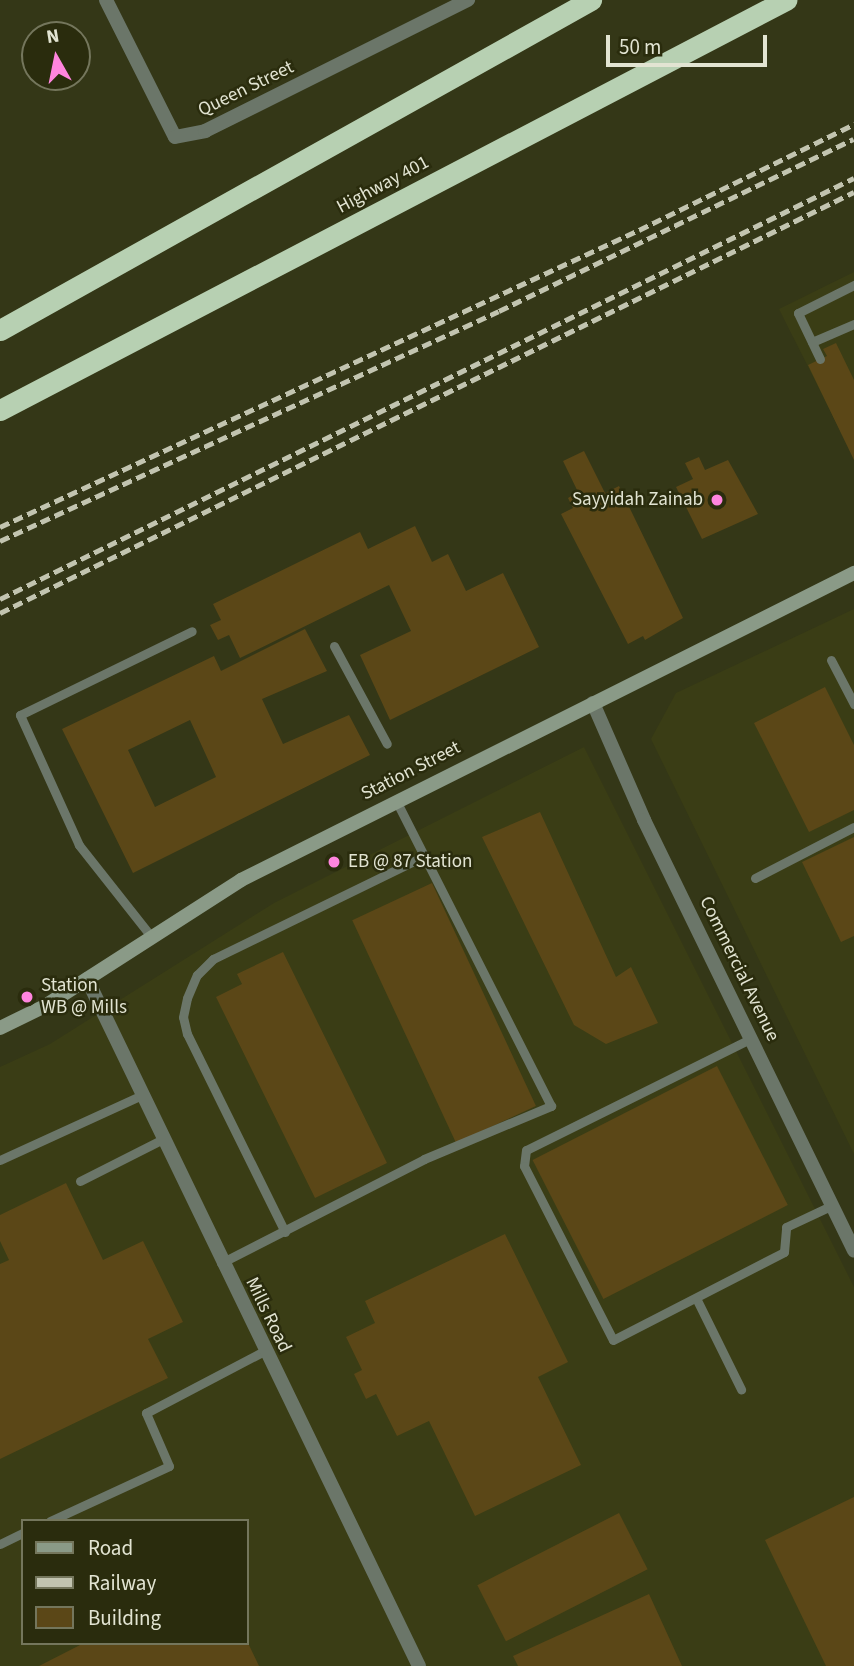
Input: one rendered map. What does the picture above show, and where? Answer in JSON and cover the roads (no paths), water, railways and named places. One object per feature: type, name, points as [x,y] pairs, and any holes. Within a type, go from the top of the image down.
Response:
[{"type":"highway","points":[[0,330],[591,0]]},
{"type":"highway","name":"Highway 401","points":[[0,410],[786,0]]},
{"type":"street","name":"Queen Street","points":[[106,0],[175,137],[205,131],[468,0]]},
{"type":"street","name":"Station Street","points":[[0,1028],[87,979],[150,935],[241,880],[396,800],[854,573]]},
{"type":"street","name":"Commercial Avenue","points":[[593,703],[644,820],[854,1251]]},
{"type":"street","name":"Mills Road","points":[[87,979],[144,1094],[221,1263],[419,1666]]},
{"type":"lane","points":[[820,359],[798,313],[854,285]]},
{"type":"lane","points":[[812,342],[854,324]]},
{"type":"lane","points":[[150,935],[79,845],[20,715],[192,631]]},
{"type":"lane","points":[[334,646],[387,744]]},
{"type":"lane","points":[[831,660],[854,704]]},
{"type":"lane","points":[[221,1263],[425,1159],[551,1106],[396,800]]},
{"type":"lane","points":[[755,878],[854,827]]},
{"type":"lane","points":[[285,1231],[187,1034],[184,1017],[187,998],[208,961],[424,856]]},
{"type":"lane","points":[[752,1038],[526,1150],[524,1166],[613,1340],[785,1252],[786,1227],[833,1205]]},
{"type":"lane","points":[[0,1160],[144,1094]]},
{"type":"lane","points":[[80,1181],[163,1139]]},
{"type":"lane","points":[[696,1298],[741,1390]]},
{"type":"lane","points":[[54,1519],[169,1466],[146,1413],[264,1351]]},
{"type":"lane","points":[[0,1544],[21,1534]]},
{"type":"railway","points":[[0,527],[639,230],[854,124]]},
{"type":"railway","points":[[0,541],[499,311],[854,139]]},
{"type":"railway","points":[[0,599],[854,178]]},
{"type":"railway","points":[[0,613],[854,192]]},
{"type":"place","name":"Sayyidah Zainab","points":[[717,500]]},
{"type":"place","name":"EB @ 87 Station","points":[[334,862]]},
{"type":"place","name":"Station WB @ Mills","points":[[27,997]]}]
